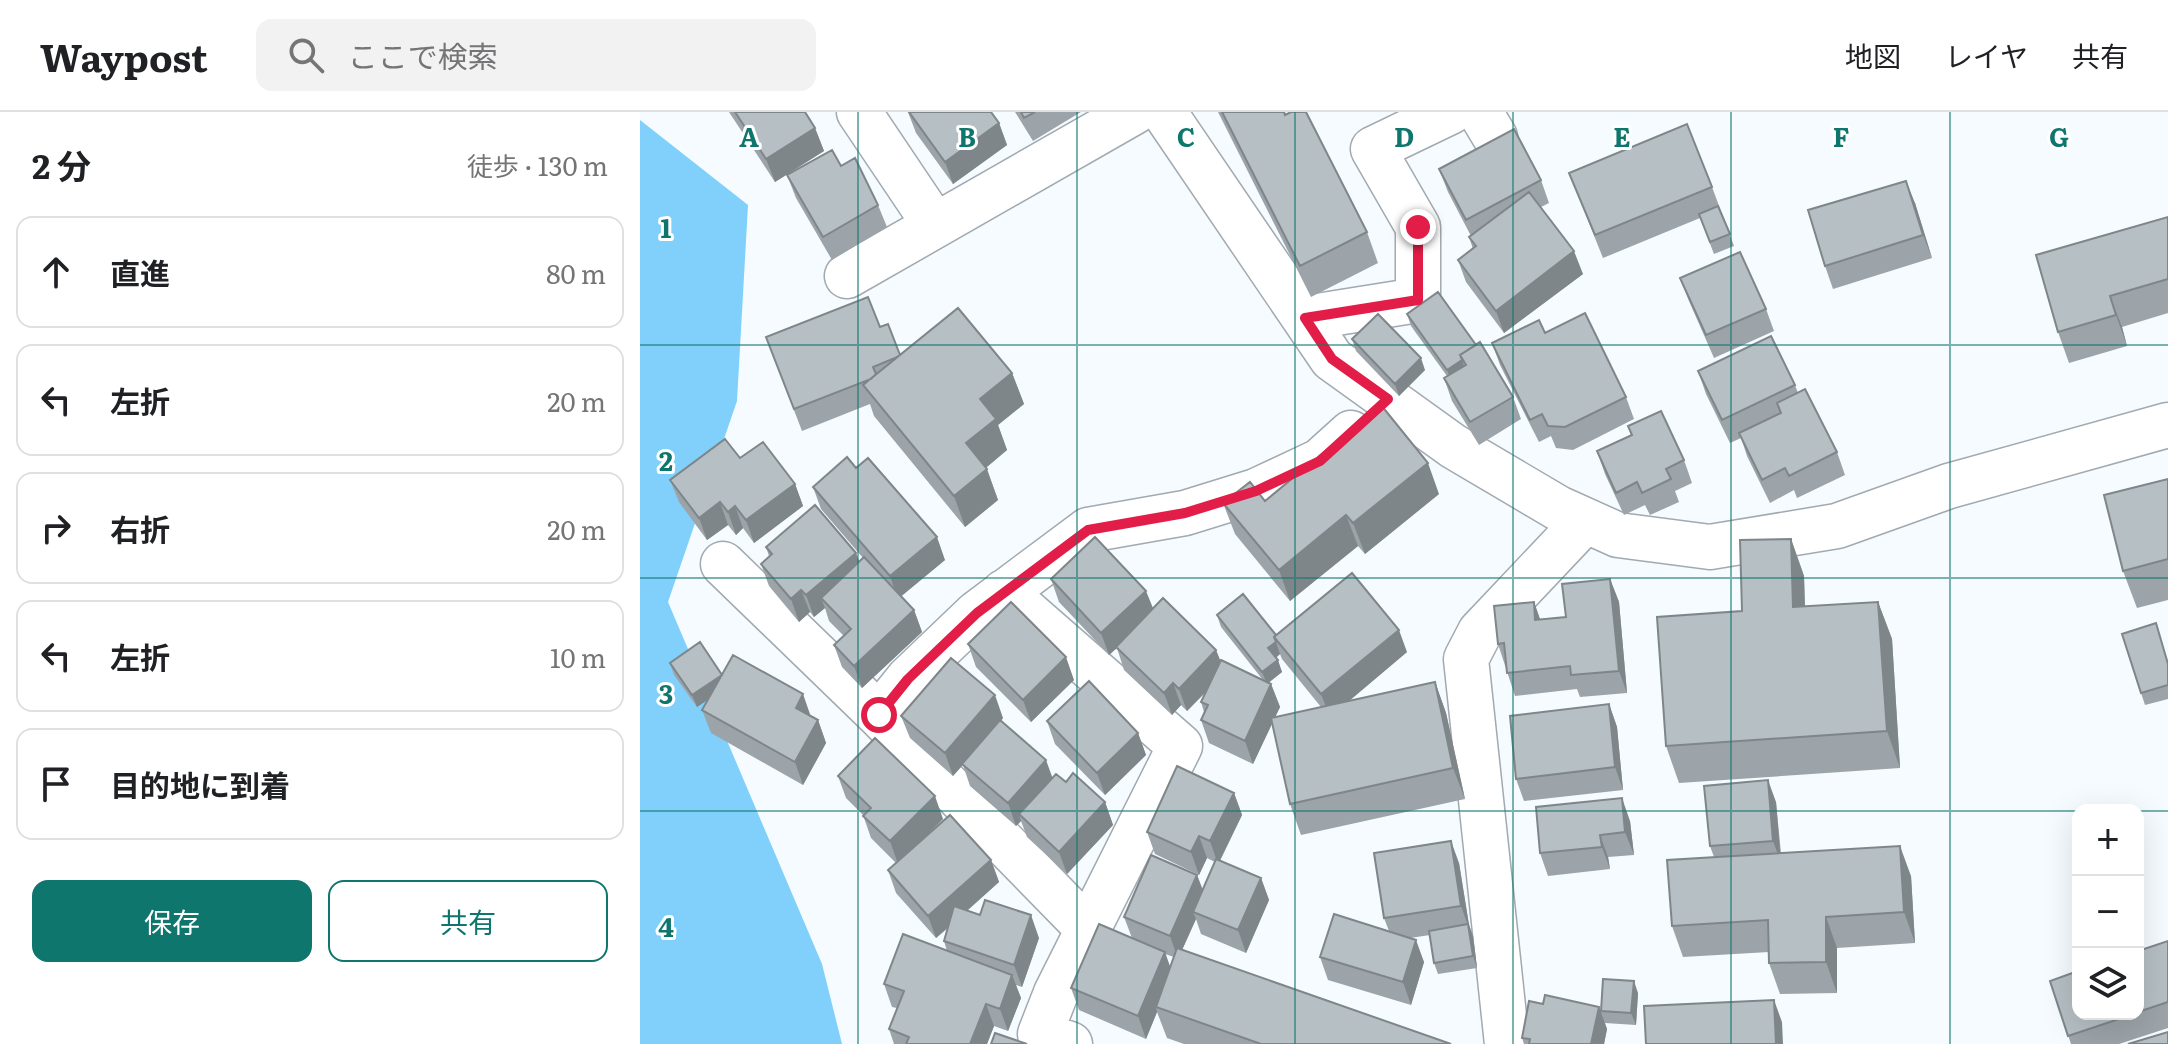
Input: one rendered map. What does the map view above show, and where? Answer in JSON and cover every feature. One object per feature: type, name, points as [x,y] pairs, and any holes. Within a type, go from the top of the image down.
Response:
[{"type":"street","points":[[859,112],[935,225]]},
{"type":"street","points":[[847,276],[1134,112]]},
{"type":"street","points":[[1164,112],[1332,359],[1453,446],[1585,521],[1618,535],[1710,547],[1837,526],[1949,486],[2168,425]]},
{"type":"street","points":[[1305,318],[1418,300],[1418,227],[1373,149],[1450,112]]},
{"type":"street","points":[[879,715],[908,679],[977,613],[1088,530],[1185,513],[1256,491],[1320,461],[1388,399]]},
{"type":"street","points":[[1507,1044],[1466,659],[1480,632],[1585,521]]},
{"type":"street","points":[[723,564],[879,715],[1088,929]]},
{"type":"street","points":[[1004,592],[1180,746],[1088,929],[1040,1034],[1070,1044]]},
{"type":"shaded area","points":[[640,120],[748,205],[737,401],[668,602],[822,964],[842,1044],[640,1044]]},
{"type":"building","points":[[735,112],[805,112],[815,128],[766,159]]},
{"type":"building","points":[[909,112],[991,112],[999,123],[945,162]]},
{"type":"building","points":[[1021,112],[1035,112],[1024,118]]},
{"type":"building","points":[[1222,112],[1284,112],[1285,115],[1306,112],[1367,232],[1300,266]]},
{"type":"building","points":[[1687,124],[1712,187],[1595,235],[1569,173]]},
{"type":"building","points":[[1514,129],[1541,180],[1466,220],[1439,169]]},
{"type":"building","points":[[832,150],[841,166],[855,158],[878,205],[823,237],[787,175]]},
{"type":"building","points":[[1906,181],[1923,235],[1825,266],[1808,210]]},
{"type":"building","points":[[1529,192],[1574,251],[1496,311],[1458,260],[1476,246],[1469,237]]},
{"type":"building","points":[[1718,206],[1730,234],[1710,242],[1699,214]]},
{"type":"building","points":[[2168,217],[2168,279],[2110,296],[2116,315],[2058,332],[2036,255]]},
{"type":"building","points":[[1740,252],[1766,309],[1706,335],[1680,278]]},
{"type":"building","points":[[1438,292],[1476,345],[1460,355],[1462,360],[1447,370],[1407,314]]},
{"type":"building","points":[[868,297],[880,327],[888,324],[900,355],[873,367],[876,374],[871,379],[794,409],[766,337]]},
{"type":"building","points":[[958,308],[1012,373],[980,399],[996,419],[966,443],[987,469],[954,496],[863,385]]},
{"type":"building","points":[[1585,313],[1626,397],[1565,427],[1548,426],[1542,414],[1530,420],[1492,343],[1539,320],[1545,333]]},
{"type":"building","points":[[1378,314],[1421,358],[1395,384],[1352,339]]},
{"type":"building","points":[[1771,336],[1795,385],[1722,420],[1698,371]]},
{"type":"building","points":[[1480,342],[1513,397],[1470,422],[1444,378],[1466,365],[1460,355]]},
{"type":"building","points":[[1805,389],[1837,452],[1789,476],[1785,468],[1762,480],[1739,433],[1781,413],[1777,403]]},
{"type":"building","points":[[1381,405],[1428,463],[1353,523],[1346,515],[1279,570],[1223,503],[1250,482],[1265,501]]},
{"type":"building","points":[[1661,411],[1684,460],[1666,469],[1671,479],[1642,493],[1637,482],[1616,493],[1597,451],[1632,435],[1628,426]]},
{"type":"building","points":[[725,439],[740,458],[763,442],[795,484],[746,520],[735,506],[728,512],[720,502],[699,518],[670,480]]},
{"type":"building","points":[[847,457],[856,468],[868,458],[937,537],[890,576],[813,487]]},
{"type":"building","points":[[2168,479],[2168,559],[2123,571],[2104,495]]},
{"type":"building","points":[[815,505],[856,553],[806,595],[801,590],[791,599],[761,564],[772,554],[766,547]]},
{"type":"building","points":[[1095,537],[1146,591],[1101,633],[1051,579]]},
{"type":"building","points":[[1791,539],[1793,607],[1878,602],[1887,731],[1666,746],[1657,617],[1742,611],[1740,540]]},
{"type":"building","points":[[864,557],[914,610],[854,666],[834,645],[851,629],[821,598]]},
{"type":"building","points":[[1352,573],[1399,630],[1321,694],[1274,637]]},
{"type":"building","points":[[1610,579],[1619,671],[1571,675],[1570,666],[1507,673],[1504,643],[1498,644],[1494,606],[1534,602],[1535,620],[1566,617],[1562,584]]},
{"type":"building","points":[[1243,594],[1276,635],[1276,642],[1268,648],[1278,660],[1262,672],[1217,615]]},
{"type":"building","points":[[1163,598],[1216,650],[1179,689],[1173,683],[1164,693],[1116,647]]},
{"type":"building","points":[[1011,602],[1066,657],[1023,700],[968,644]]},
{"type":"building","points":[[2156,623],[2168,664],[2168,685],[2141,693],[2122,634]]},
{"type":"building","points":[[700,642],[722,675],[692,695],[670,663]]},
{"type":"building","points":[[733,655],[803,694],[796,708],[818,720],[795,762],[702,710]]},
{"type":"building","points":[[951,658],[995,695],[945,753],[901,716]]},
{"type":"building","points":[[1221,660],[1271,684],[1245,741],[1201,720],[1208,705],[1201,702]]},
{"type":"building","points":[[1089,681],[1138,733],[1097,773],[1047,721]]},
{"type":"building","points":[[1435,682],[1453,768],[1290,804],[1271,718]]},
{"type":"building","points":[[1609,704],[1615,767],[1516,779],[1510,716]]},
{"type":"building","points":[[1000,720],[1046,760],[1008,803],[962,764]]},
{"type":"building","points":[[875,738],[935,796],[890,841],[863,816],[871,808],[838,776]]},
{"type":"building","points":[[1177,766],[1234,793],[1210,841],[1199,836],[1191,852],[1147,832]]},
{"type":"building","points":[[1073,773],[1105,802],[1059,852],[1019,814],[1056,774],[1066,782]]},
{"type":"building","points":[[1768,780],[1773,841],[1710,846],[1704,786]]},
{"type":"building","points":[[1622,798],[1625,832],[1600,835],[1602,847],[1540,853],[1536,807]]},
{"type":"building","points":[[950,815],[991,860],[928,916],[888,870]]},
{"type":"building","points":[[1451,841],[1461,906],[1384,918],[1374,853]]},
{"type":"building","points":[[1900,846],[1904,912],[1826,917],[1826,962],[1769,963],[1768,920],[1672,926],[1667,860]]},
{"type":"building","points":[[1151,855],[1197,875],[1170,936],[1124,917]]},
{"type":"building","points":[[1216,859],[1261,878],[1238,930],[1193,912]]},
{"type":"building","points":[[985,900],[1031,915],[1014,965],[944,941],[954,906],[980,915]]},
{"type":"building","points":[[1334,914],[1416,940],[1403,982],[1320,957]]},
{"type":"building","points":[[1099,924],[1165,952],[1138,1016],[1071,988]]},
{"type":"building","points":[[1468,924],[1473,956],[1434,963],[1429,931]]},
{"type":"building","points":[[903,934],[1012,975],[1000,1009],[986,1004],[970,1044],[906,1044],[909,1037],[889,1029],[904,991],[884,984]]},
{"type":"building","points":[[2168,941],[2168,1002],[2144,1010],[2144,949]]},
{"type":"building","points":[[1177,948],[1451,1044],[1261,1044],[1156,1007]]},
{"type":"building","points":[[2072,973],[2072,1020],[2116,1020],[2068,1036],[2050,981]]},
{"type":"building","points":[[1603,979],[1634,981],[1631,1013],[1601,1011]]},
{"type":"building","points":[[1545,995],[1599,1007],[1591,1044],[1529,1044],[1530,1039],[1522,1038],[1529,1001],[1543,1004]]},
{"type":"building","points":[[1774,1000],[1776,1044],[1646,1044],[1644,1006]]},
{"type":"building","points":[[2168,1032],[2168,1044],[2128,1044]]},
{"type":"building","points":[[995,1033],[1027,1044],[991,1044]]},
{"type":"route","points":[[879,715],[908,679],[977,613],[1088,530],[1185,513],[1256,491],[1320,461],[1388,399],[1332,359],[1305,318],[1418,300],[1418,227]]}]
